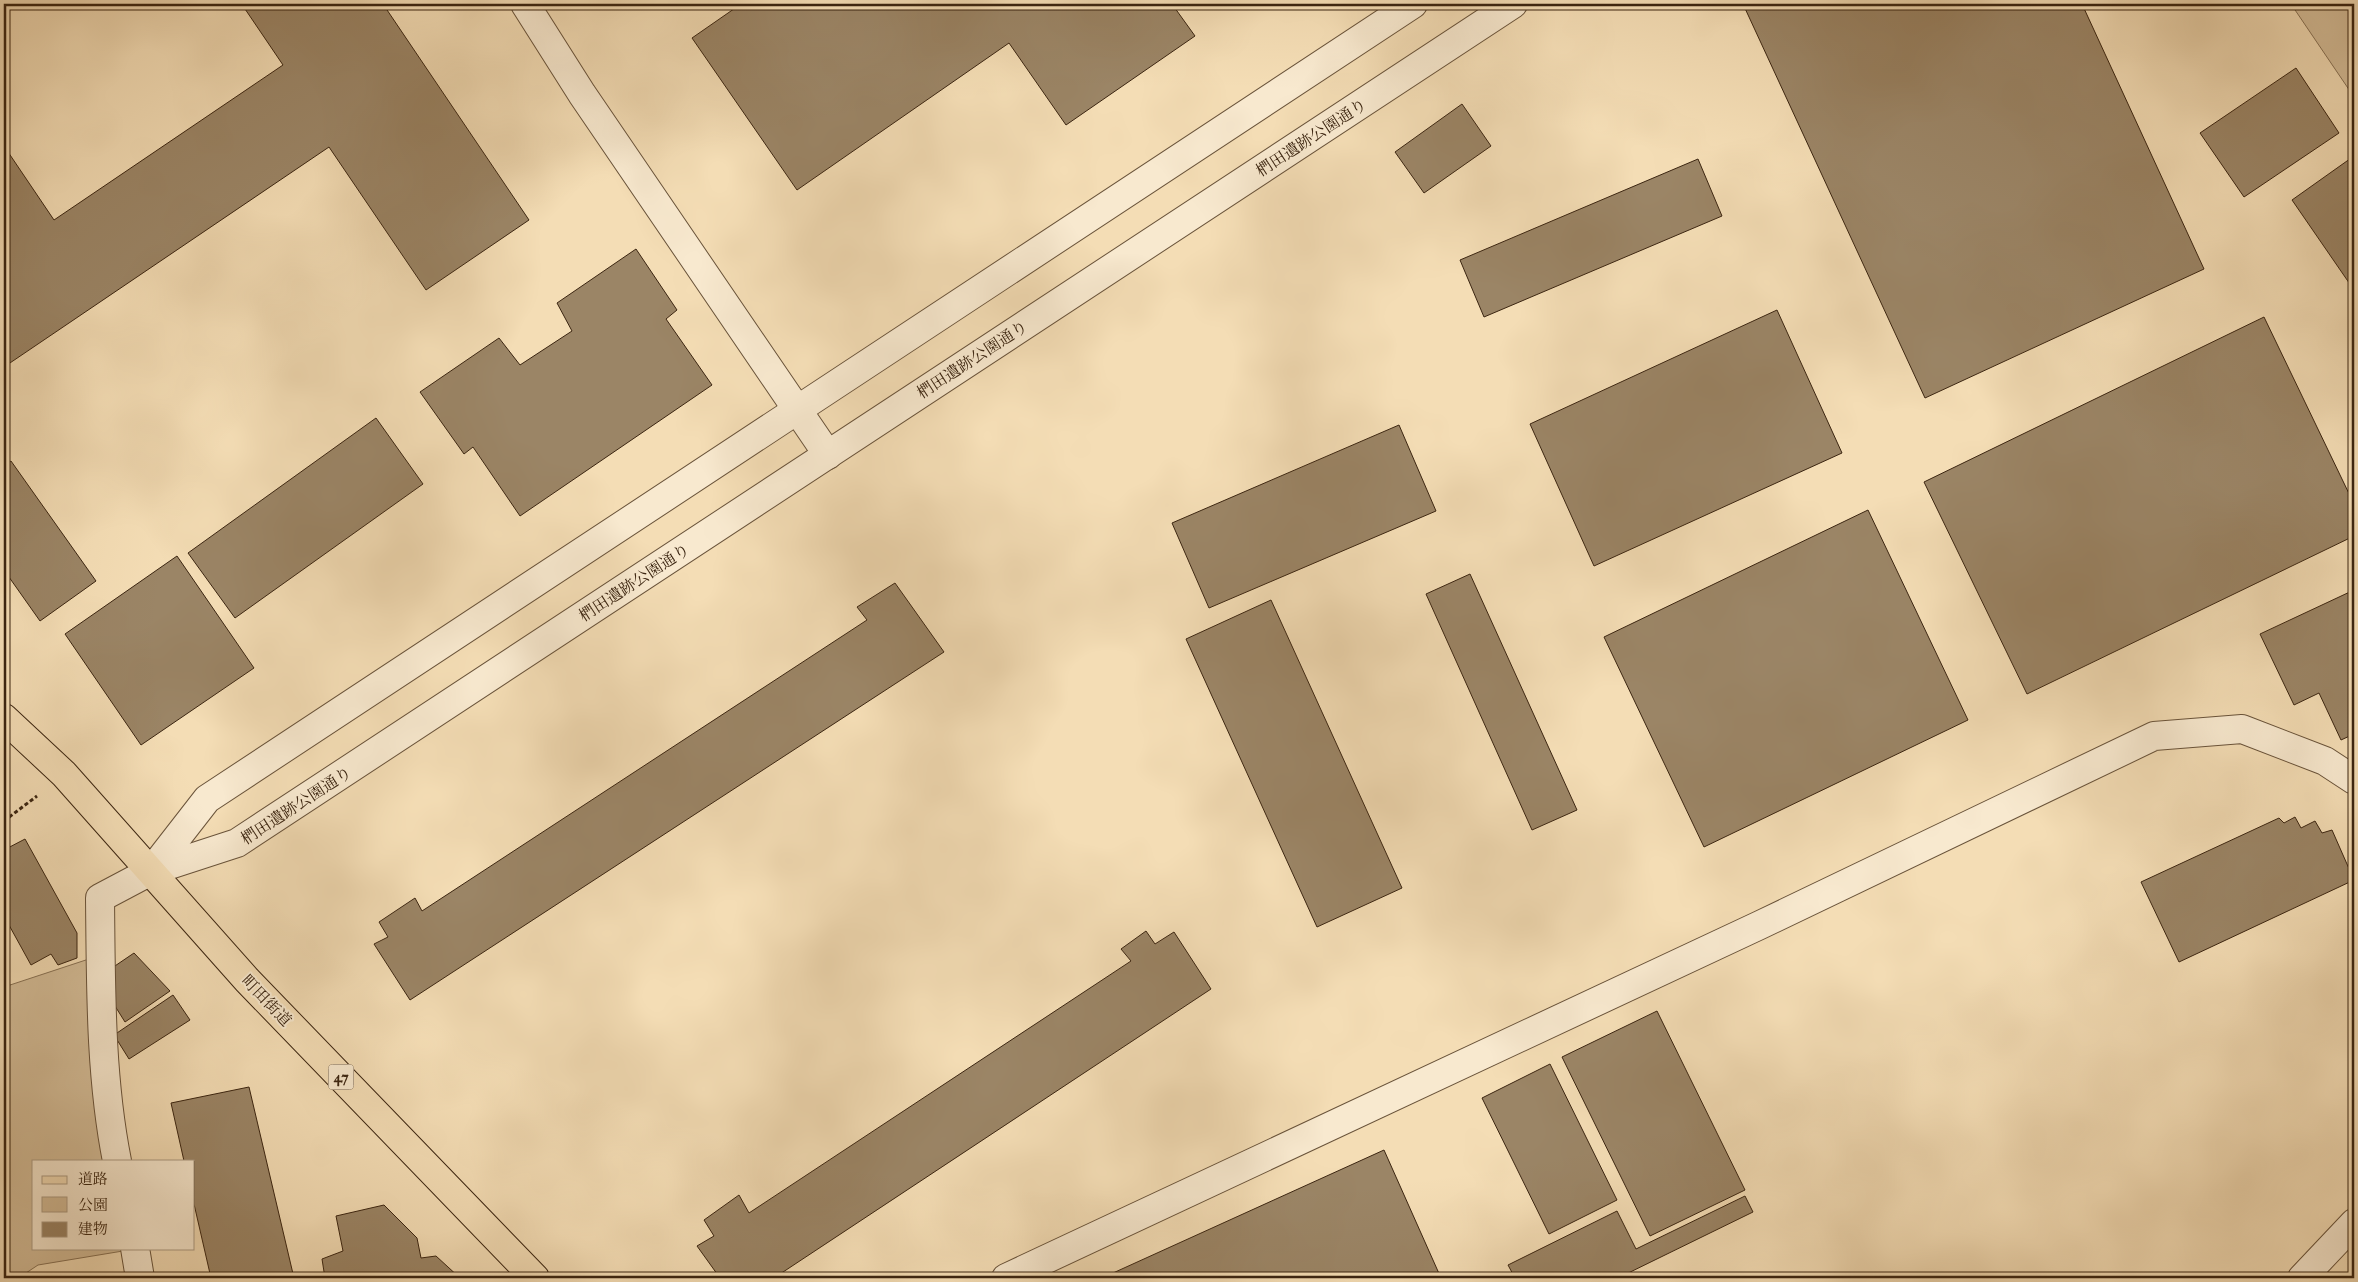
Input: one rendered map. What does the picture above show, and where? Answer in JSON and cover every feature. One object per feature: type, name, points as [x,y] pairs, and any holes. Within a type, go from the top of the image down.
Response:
[{"type":"main road","name":"町田街道","points":[[4,718],[64,774],[247,980],[535,1278]]},
{"type":"street","points":[[525,4],[582,94],[828,455]]},
{"type":"street","points":[[117,1160],[110,1124],[102,1013],[100,898],[151,871],[207,799],[1413,4]]},
{"type":"street","name":"椚田遺跡公園通り","points":[[151,871],[237,843],[1513,4]]},
{"type":"street","points":[[1006,1278],[1751,930],[2154,736],[2242,729],[2325,761],[2354,780]]},
{"type":"street","points":[[2302,1278],[2354,1224]]},
{"type":"street","points":[[135,1250],[140,1278]]},
{"type":"path","points":[[4,821],[64,774]]},
{"type":"green space","points":[[2291,4],[2354,4],[2354,97]]},
{"type":"green space","points":[[101,955],[117,1160],[32,1160],[32,1250],[129,1250],[38,1265],[23,1275],[4,1272],[4,1117],[7,1100],[4,1076],[4,987]]},
{"type":"building","points":[[247,4],[383,4],[529,220],[426,290],[329,147],[4,367],[4,146],[54,220],[283,65],[243,6]]},
{"type":"building","points":[[741,4],[1172,4],[1195,36],[1066,125],[1009,43],[797,190],[692,38]]},
{"type":"building","points":[[1743,4],[2082,4],[2204,269],[1925,398]]},
{"type":"building","points":[[2296,68],[2339,133],[2244,197],[2200,133]]},
{"type":"building","points":[[1462,104],[1491,146],[1424,193],[1395,152]]},
{"type":"building","points":[[2354,156],[2354,290],[2292,200]]},
{"type":"building","points":[[1698,159],[1722,216],[1484,317],[1460,260]]},
{"type":"building","points":[[636,249],[677,310],[666,319],[712,385],[520,516],[473,447],[464,454],[420,392],[499,338],[520,365],[572,331],[557,303]]},
{"type":"building","points":[[1777,310],[1842,453],[1594,566],[1530,424]]},
{"type":"building","points":[[2264,317],[2354,504],[2354,536],[2027,694],[1924,482]]},
{"type":"building","points":[[376,418],[423,484],[235,618],[188,553]]},
{"type":"building","points":[[1399,425],[1436,511],[1209,608],[1172,523]]},
{"type":"building","points":[[11,461],[96,581],[40,621],[4,570],[4,466]]},
{"type":"building","points":[[1868,510],[1968,720],[1704,847],[1604,637]]},
{"type":"building","points":[[177,556],[254,668],[141,745],[65,634]]},
{"type":"building","points":[[1470,574],[1577,810],[1532,830],[1426,594]]},
{"type":"building","points":[[895,583],[944,652],[410,1000],[374,944],[388,937],[379,922],[415,898],[422,911],[867,620],[857,607]]},
{"type":"building","points":[[2354,590],[2354,734],[2341,740],[2319,693],[2294,705],[2260,634]]},
{"type":"building","points":[[1271,600],[1402,888],[1317,927],[1186,639]]},
{"type":"building","points":[[2295,817],[2301,828],[2315,821],[2322,833],[2332,830],[2354,880],[2179,962],[2141,882],[2279,818],[2284,823]]},
{"type":"building","points":[[25,839],[77,933],[77,958],[58,965],[51,954],[31,965],[4,916],[4,850]]},
{"type":"building","points":[[1146,931],[1155,944],[1174,932],[1211,989],[774,1278],[720,1278],[697,1246],[714,1236],[704,1220],[739,1195],[749,1213],[1131,961],[1121,949]]},
{"type":"building","points":[[134,953],[170,991],[125,1022],[115,1006],[109,970]]},
{"type":"building","points":[[173,995],[190,1020],[129,1059],[114,1035]]},
{"type":"building","points":[[1657,1011],[1745,1190],[1650,1236],[1562,1057]]},
{"type":"building","points":[[1550,1064],[1617,1200],[1549,1234],[1482,1098]]},
{"type":"building","points":[[249,1087],[294,1278],[211,1278],[195,1208],[195,1160],[184,1160],[171,1103]]},
{"type":"building","points":[[1384,1150],[1441,1278],[1102,1278]]},
{"type":"building","points":[[1745,1196],[1753,1212],[1618,1278],[1515,1278],[1508,1265],[1617,1211],[1636,1249]]},
{"type":"building","points":[[384,1205],[417,1238],[421,1258],[436,1256],[460,1278],[325,1278],[322,1259],[343,1251],[336,1216]]}]
